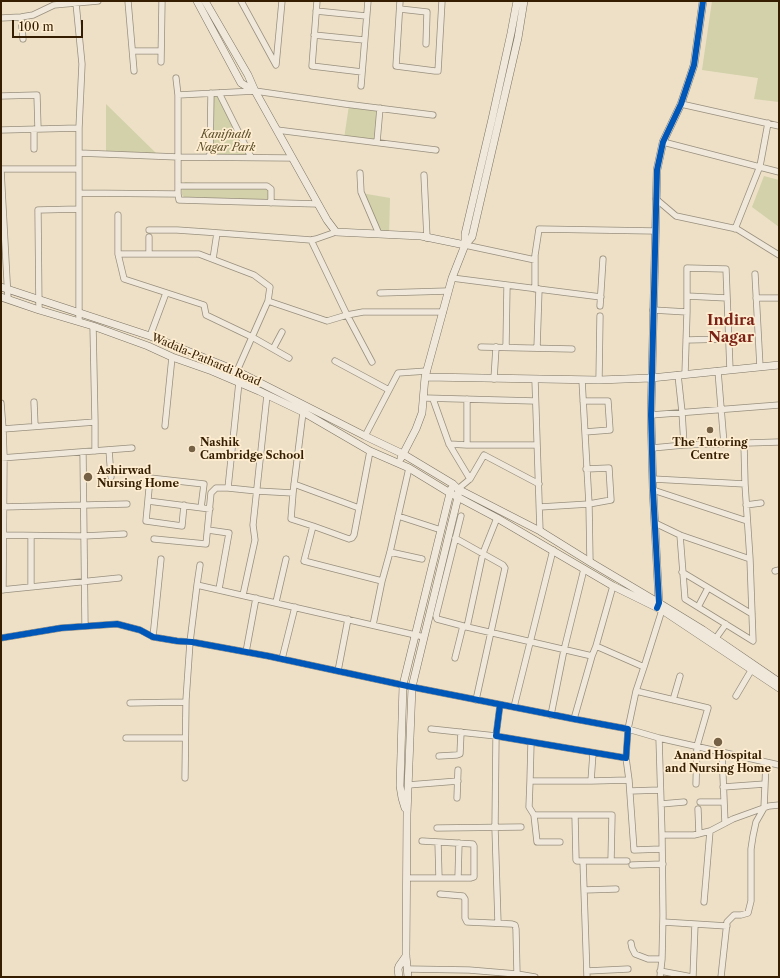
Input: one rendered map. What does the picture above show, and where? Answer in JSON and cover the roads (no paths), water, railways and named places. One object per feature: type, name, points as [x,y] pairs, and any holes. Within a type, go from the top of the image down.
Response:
[{"type":"main road","points":[[197,1],[241,82],[254,91]]},
{"type":"main road","points":[[205,1],[248,75],[254,91],[327,220],[336,232],[421,236],[465,246]]},
{"type":"main road","points":[[465,246],[465,234],[512,33],[517,1]]},
{"type":"main road","points":[[399,464],[422,413],[426,374],[452,278],[465,246],[472,237],[516,45],[524,1]]},
{"type":"main road","points":[[659,607],[651,415],[656,170],[663,142],[681,104],[694,65],[703,1]]},
{"type":"main road","name":"Wadala-Pathardi Road","points":[[4,288],[150,336],[239,372],[403,454],[455,486],[540,531],[659,607]]},
{"type":"main road","name":"Wadala-Pathardi Road","points":[[4,298],[39,310],[79,321],[148,346],[212,371],[267,395],[303,412],[370,451],[409,468],[450,493],[498,518],[613,586],[659,607]]},
{"type":"main road","points":[[426,374],[494,379],[599,380],[651,378],[779,365]]},
{"type":"main road","points":[[407,814],[400,786],[403,685],[450,493],[455,486]]},
{"type":"main road","points":[[408,977],[406,956],[407,814],[412,687],[458,497],[455,486]]},
{"type":"main road","points":[[659,607],[716,638],[779,682]]},
{"type":"main road","points":[[659,607],[779,688]]},
{"type":"main road","points":[[399,977],[399,966],[406,956]]},
{"type":"street","points":[[1,18],[33,15],[54,5],[98,1]]},
{"type":"street","points":[[128,1],[134,71]]},
{"type":"street","points":[[161,62],[162,1]]},
{"type":"street","points":[[241,1],[276,66],[282,1]]},
{"type":"street","points":[[317,1],[312,66],[362,72]]},
{"type":"street","points":[[361,86],[368,1]]},
{"type":"street","points":[[400,1],[396,66],[436,71],[442,1]]},
{"type":"street","points":[[76,3],[82,64],[79,128],[79,321]]},
{"type":"street","points":[[400,9],[427,12],[426,44]]},
{"type":"street","points":[[316,11],[366,16]]},
{"type":"street","points":[[20,17],[23,39]]},
{"type":"street","points":[[314,35],[364,40]]},
{"type":"street","points":[[133,50],[161,51]]},
{"type":"street","points":[[176,78],[178,95],[179,200],[318,204]]},
{"type":"street","points":[[178,95],[254,91],[345,104],[433,114]]},
{"type":"street","points":[[210,157],[211,93]]},
{"type":"street","points":[[219,93],[251,157]]},
{"type":"street","points":[[1,96],[37,96],[34,149]]},
{"type":"street","points":[[681,104],[779,126]]},
{"type":"street","points":[[377,142],[380,108]]},
{"type":"street","points":[[735,229],[760,166],[768,123]]},
{"type":"street","points":[[1,130],[79,128]]},
{"type":"street","points":[[277,130],[436,150]]},
{"type":"street","points":[[663,142],[779,172]]},
{"type":"street","points":[[79,153],[178,157],[292,158]]},
{"type":"street","points":[[4,298],[1,170],[79,169]]},
{"type":"street","points":[[360,173],[361,192],[379,234]]},
{"type":"street","points":[[424,175],[427,238]]},
{"type":"street","points":[[178,186],[267,186],[271,189],[271,203]]},
{"type":"street","points":[[80,193],[178,194]]},
{"type":"street","points":[[656,199],[676,216],[737,229],[779,255]]},
{"type":"street","points":[[39,310],[38,210],[79,209]]},
{"type":"street","points":[[118,215],[118,254],[124,278],[204,305],[206,315],[252,337],[290,358]]},
{"type":"street","points":[[537,348],[537,289],[535,255],[539,229],[655,231]]},
{"type":"street","points":[[149,254],[149,234],[177,230],[311,240],[336,232]]},
{"type":"street","points":[[213,259],[217,232]]},
{"type":"street","points":[[311,240],[347,315],[372,362]]},
{"type":"street","points":[[465,246],[535,260]]},
{"type":"street","points":[[118,254],[199,254],[254,275],[270,287],[268,301],[252,337],[236,381],[228,488]]},
{"type":"street","points":[[600,306],[603,258]]},
{"type":"street","points":[[684,445],[682,375],[686,340],[687,268],[726,269],[730,370]]},
{"type":"street","points":[[755,274],[760,367]]},
{"type":"street","points":[[452,278],[601,297]]},
{"type":"street","points":[[506,348],[507,285]]},
{"type":"street","points":[[380,293],[448,291]]},
{"type":"street","points":[[150,336],[166,292]]},
{"type":"street","points":[[687,296],[727,298]]},
{"type":"street","points":[[756,298],[779,298]]},
{"type":"street","points":[[268,301],[327,321],[363,312],[442,312]]},
{"type":"street","points":[[653,310],[686,312]]},
{"type":"street","points":[[599,380],[600,316]]},
{"type":"street","points":[[93,326],[95,451]]},
{"type":"street","points":[[274,349],[282,332]]},
{"type":"street","points":[[686,340],[729,339]]},
{"type":"street","points":[[481,347],[572,349]]},
{"type":"street","points":[[494,379],[496,347]]},
{"type":"street","points":[[165,426],[172,356]]},
{"type":"street","points":[[335,361],[389,390]]},
{"type":"street","points":[[718,371],[724,444]]},
{"type":"street","points":[[365,436],[398,373],[426,374]]},
{"type":"street","points":[[535,380],[540,531]]},
{"type":"street","points":[[582,380],[589,504],[590,562]]},
{"type":"street","points":[[243,595],[255,540],[253,525],[267,395]]},
{"type":"street","points":[[424,398],[536,401]]},
{"type":"street","points":[[433,399],[449,444],[470,479]]},
{"type":"street","points":[[467,400],[467,445]]},
{"type":"street","points":[[583,401],[608,401],[610,430],[585,432]]},
{"type":"street","points":[[34,402],[35,426]]},
{"type":"street","points":[[1,403],[2,590],[119,578]]},
{"type":"street","points":[[651,415],[779,405]]},
{"type":"street","points":[[303,412],[291,519],[349,539],[352,538],[354,536],[370,451]]},
{"type":"street","points":[[2,429],[95,422]]},
{"type":"street","points":[[652,448],[684,445],[779,442]]},
{"type":"street","points":[[449,444],[537,445]]},
{"type":"street","points":[[680,534],[685,598],[753,640],[744,444]]},
{"type":"street","points":[[455,486],[470,479],[488,445]]},
{"type":"street","points":[[2,458],[132,448]]},
{"type":"street","points":[[109,450],[111,477]]},
{"type":"street","points":[[83,452],[85,626]]},
{"type":"street","points":[[484,455],[539,484]]},
{"type":"street","points":[[373,625],[409,468]]},
{"type":"street","points":[[540,507],[589,504],[611,500],[609,468],[586,468]]},
{"type":"street","points":[[184,505],[182,526],[146,521],[150,478],[204,484],[201,508]]},
{"type":"street","points":[[653,479],[745,484]]},
{"type":"street","points":[[294,484],[359,508]]},
{"type":"street","points":[[154,539],[206,544],[211,493],[216,488],[257,492],[293,493]]},
{"type":"street","points":[[653,490],[747,521]]},
{"type":"street","points":[[148,500],[210,509]]},
{"type":"street","points":[[746,505],[761,503]]},
{"type":"street","points":[[2,507],[127,504]]},
{"type":"street","points":[[398,516],[441,530]]},
{"type":"street","points":[[461,516],[436,618],[438,620],[465,627],[592,656]]},
{"type":"street","points":[[455,658],[465,627],[483,553],[498,518]]},
{"type":"street","points":[[655,523],[680,534],[750,559]]},
{"type":"street","points":[[313,526],[304,561],[382,581]]},
{"type":"street","points":[[208,530],[229,533],[219,589]]},
{"type":"street","points":[[2,535],[84,536],[124,534]]},
{"type":"street","points":[[31,536],[31,587]]},
{"type":"street","points":[[455,538],[483,553],[506,568],[476,700]]},
{"type":"street","points":[[514,708],[553,550]]},
{"type":"street","points":[[390,552],[422,559]]},
{"type":"street","points":[[276,602],[286,558]]},
{"type":"street","points":[[153,637],[161,559]]},
{"type":"street","points":[[185,778],[186,702],[190,642],[200,565]]},
{"type":"street","points":[[551,715],[564,650],[584,569]]},
{"type":"street","points":[[682,572],[752,614]]},
{"type":"street","points":[[197,584],[424,637]]},
{"type":"street","points":[[574,720],[613,586]]},
{"type":"street","points":[[698,606],[708,588]]},
{"type":"street","points":[[246,652],[256,598]]},
{"type":"street","points":[[282,659],[295,607]]},
{"type":"street","points":[[659,607],[644,667],[636,691],[628,729],[626,758],[634,850],[662,848]]},
{"type":"street","points":[[338,671],[348,620]]},
{"type":"street","points":[[1,638],[61,628],[117,624],[140,630],[153,637],[246,652],[514,708],[628,729],[659,738],[779,765]]},
{"type":"street","points":[[716,638],[726,624]]},
{"type":"street","points":[[596,646],[644,667]]},
{"type":"street","points":[[736,696],[752,669]]},
{"type":"street","points":[[673,700],[680,676]]},
{"type":"street","points":[[636,691],[708,708],[697,746],[696,784]]},
{"type":"street","points":[[130,703],[186,702]]},
{"type":"street","points":[[498,923],[495,828],[496,736],[500,705]]},
{"type":"street","points":[[431,729],[496,736],[626,758]]},
{"type":"street","points":[[439,756],[460,754],[462,732]]},
{"type":"street","points":[[126,738],[185,738]]},
{"type":"street","points":[[659,738],[663,922],[660,974],[692,977],[695,924]]},
{"type":"street","points":[[530,742],[529,807],[534,815],[537,842],[560,842]]},
{"type":"street","points":[[722,752],[725,823]]},
{"type":"street","points":[[591,781],[592,753]]},
{"type":"street","points":[[721,977],[727,922],[734,915],[748,913],[751,901],[752,836],[756,822],[764,808],[766,762]]},
{"type":"street","points":[[457,798],[458,770]]},
{"type":"street","points":[[530,781],[629,780]]},
{"type":"street","points":[[408,785],[458,781]]},
{"type":"street","points":[[723,787],[765,784]]},
{"type":"street","points":[[630,791],[660,790]]},
{"type":"street","points":[[661,804],[684,802]]},
{"type":"street","points":[[700,802],[724,802]]},
{"type":"street","points":[[662,835],[699,834],[710,831],[725,823],[769,806],[779,805]]},
{"type":"street","points":[[698,809],[699,834]]},
{"type":"street","points":[[534,815],[612,815],[611,861]]},
{"type":"street","points":[[576,815],[577,861],[626,861]]},
{"type":"street","points":[[437,828],[521,827]]},
{"type":"street","points":[[704,902],[710,831]]},
{"type":"street","points":[[407,878],[474,877],[474,845],[472,843],[422,842]]},
{"type":"street","points":[[438,842],[439,878]]},
{"type":"street","points":[[458,878],[459,842]]},
{"type":"street","points":[[583,860],[587,974],[628,970]]},
{"type":"street","points":[[632,865],[662,864]]},
{"type":"street","points":[[584,890],[616,889]]},
{"type":"street","points":[[440,894],[463,896],[465,899],[465,918],[467,922],[515,925],[517,974]]},
{"type":"street","points":[[663,922],[727,926]]},
{"type":"street","points":[[631,943],[635,954],[648,959],[662,958]]},
{"type":"street","points":[[407,969],[469,970],[535,977]]},
{"type":"place","name":"The Tutoring Centre","points":[[710,430]]},
{"type":"place","name":"Nashik Cambridge School","points":[[192,449]]},
{"type":"place","name":"Ashirwad Nursing Home","points":[[88,477]]},
{"type":"place","name":"Anand Hospital and Nursing Home","points":[[718,742]]},
{"type":"district","name":"Indira Nagar","points":[[731,330]]},
{"type":"park label","name":"Kanifnath Nagar Park","points":[[226,141]]}]
